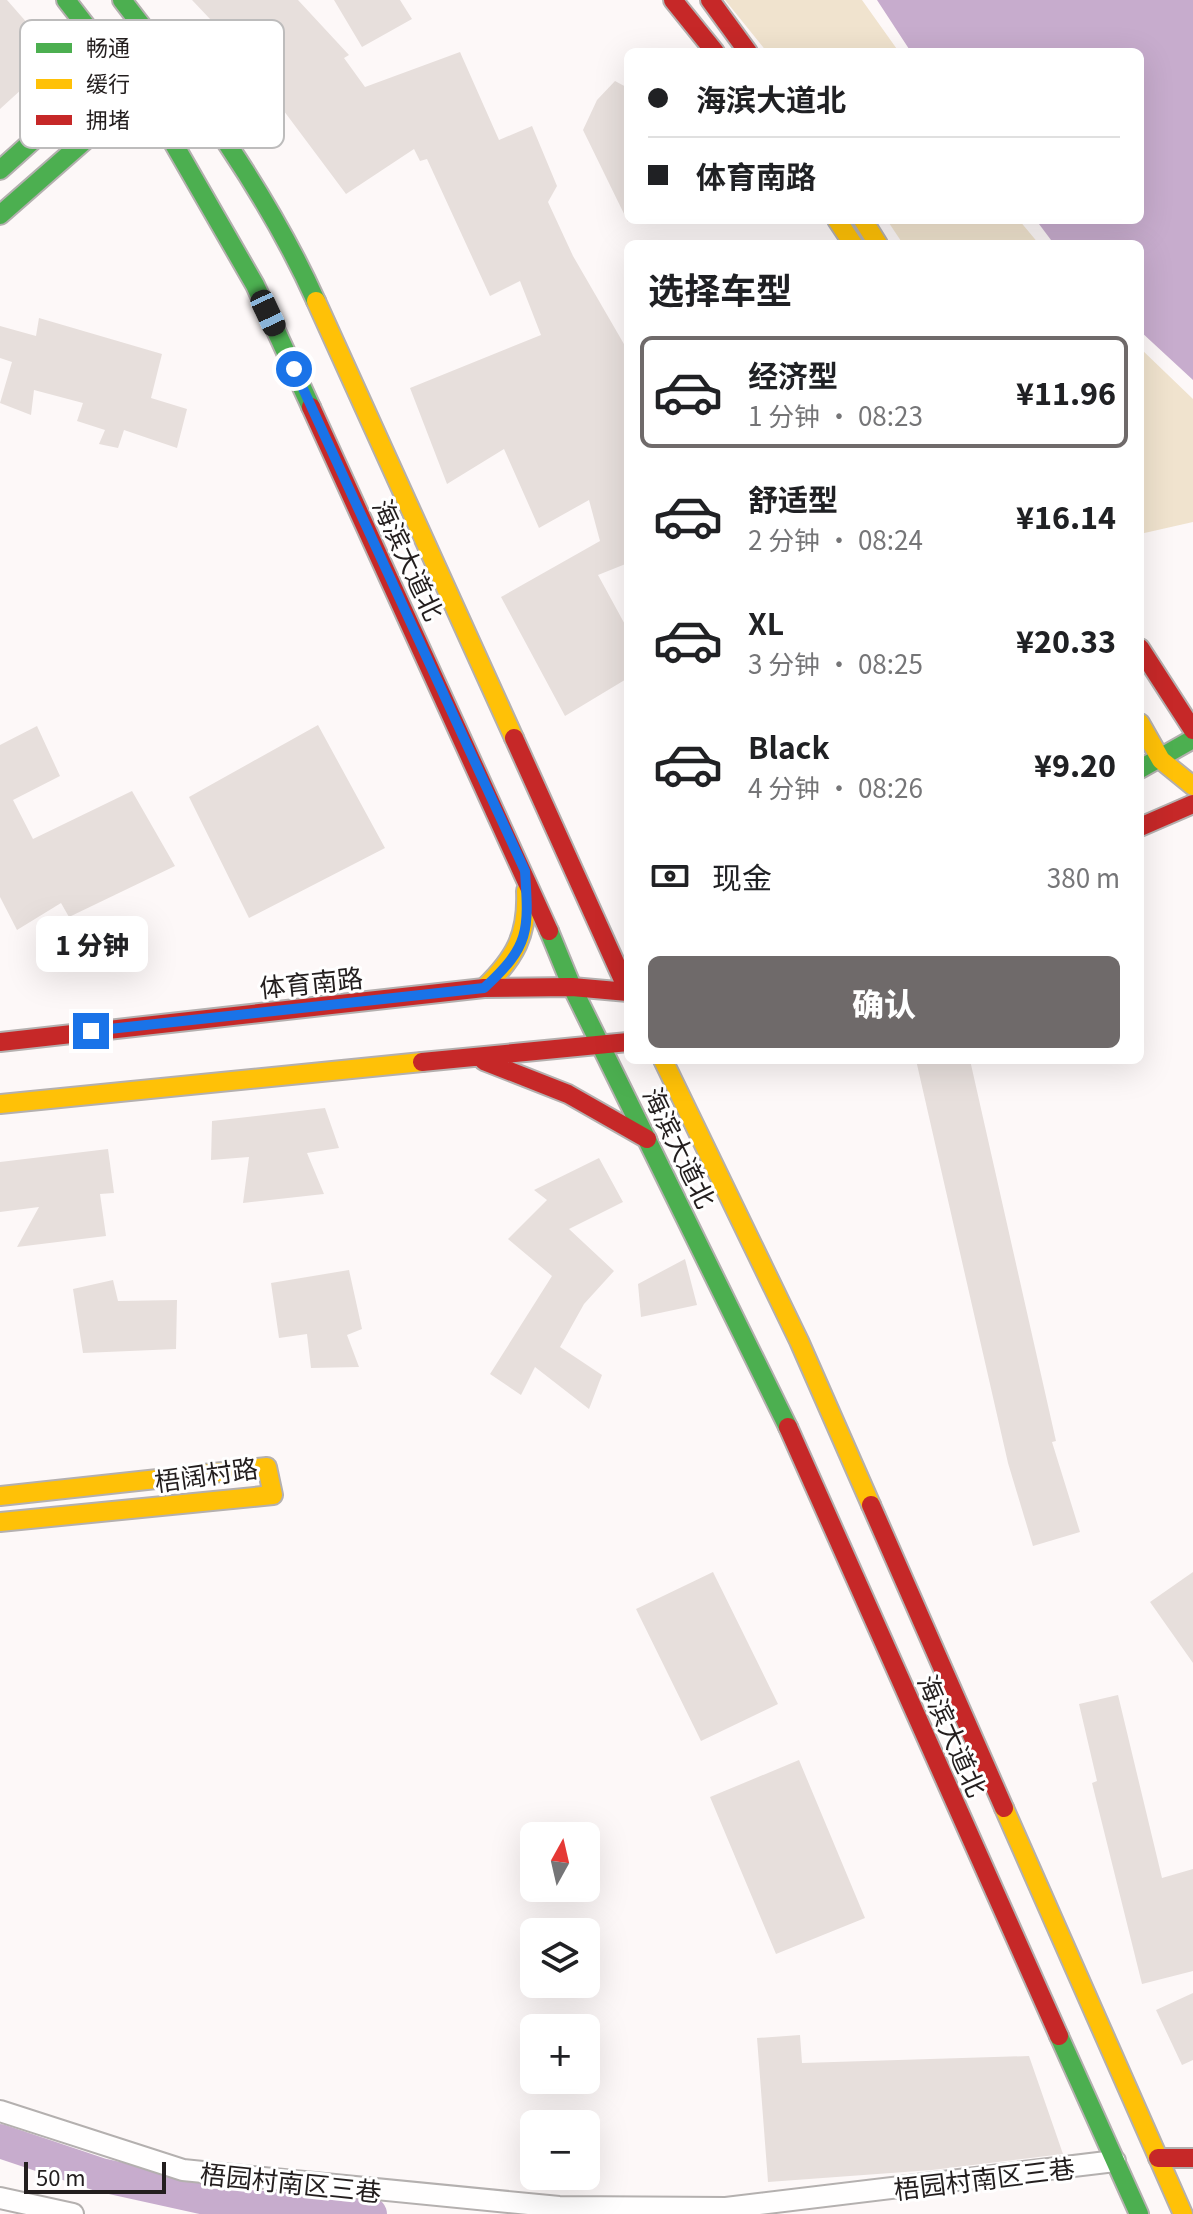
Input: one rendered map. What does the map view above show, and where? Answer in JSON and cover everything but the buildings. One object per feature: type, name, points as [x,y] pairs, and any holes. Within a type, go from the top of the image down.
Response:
[{"type":"main road","name":"海滨大道北","points":[[66,0],[82,20]]},
{"type":"main road","name":"海滨大道北","points":[[122,0],[138,20]]},
{"type":"main road","points":[[673,0],[712,48]]},
{"type":"main road","points":[[710,0],[745,48]]},
{"type":"main road","points":[[0,170],[25,148]]},
{"type":"main road","points":[[0,215],[76,148]]},
{"type":"main road","name":"海滨大道北","points":[[176,148],[255,285],[525,871],[572,987],[780,1409],[1139,2214]]},
{"type":"main road","name":"海滨大道北","points":[[229,148],[297,258],[624,983]]},
{"type":"main road","points":[[1144,654],[1193,730]]},
{"type":"main road","points":[[1144,730],[1161,760],[1193,786]]},
{"type":"main road","points":[[1144,767],[1193,739]]},
{"type":"main road","points":[[1144,825],[1193,804]]},
{"type":"main road","points":[[484,988],[514,960],[528,922],[525,871]]},
{"type":"main road","name":"体育南路","points":[[0,1042],[484,988],[572,987],[624,992]]},
{"type":"main road","points":[[0,1104],[624,1042]]},
{"type":"main road","points":[[473,1058],[541,1080],[608,1112],[648,1140]]},
{"type":"main road","name":"海滨大道北","points":[[665,1064],[799,1341],[1183,2214]]},
{"type":"main road","name":"梧阔村路","points":[[0,1496],[267,1467],[273,1495],[0,1522]]},
{"type":"main road","points":[[1158,2158],[1193,2158]]},
{"type":"street","name":"梧园村南区三巷","points":[[0,2111],[183,2170],[559,2207],[726,2208],[1115,2161]]},
{"type":"street","points":[[0,2198],[73,2214]]},
{"type":"shaded area","points":[[725,0],[862,0],[896,48],[764,48]]},
{"type":"shaded area","points":[[877,0],[1193,0],[1193,380],[1144,335],[1144,240],[1051,240],[1039,224],[1144,224],[1144,48],[908,48]]},
{"type":"shaded area","points":[[890,224],[1022,224],[1036,240],[900,240]]},
{"type":"shaded area","points":[[1144,352],[1193,399],[1193,522],[1144,533]]},
{"type":"waterway","points":[[0,2141],[101,2175],[247,2207],[370,2214]]},
{"type":"traffic: fast","points":[[66,0],[82,20]]},
{"type":"traffic: fast","points":[[122,0],[137,20]]},
{"type":"traffic: fast","points":[[0,170],[25,148]]},
{"type":"traffic: fast","points":[[0,215],[76,148]]},
{"type":"traffic: fast","points":[[176,148],[255,285],[311,407]]},
{"type":"traffic: fast","points":[[230,148],[275,221],[316,301]]},
{"type":"traffic: fast","points":[[1144,767],[1193,739]]},
{"type":"traffic: fast","points":[[549,931],[572,987],[788,1427]]},
{"type":"traffic: fast","points":[[1059,2036],[1139,2214]]},
{"type":"traffic: slow","points":[[840,224],[850,240]]},
{"type":"traffic: slow","points":[[866,224],[876,240]]},
{"type":"traffic: slow","points":[[316,301],[514,738]]},
{"type":"traffic: slow","points":[[1144,730],[1161,760],[1193,786]]},
{"type":"traffic: slow","points":[[484,988],[504,966],[517,945],[525,920],[526,891]]},
{"type":"traffic: slow","points":[[0,1104],[422,1062]]},
{"type":"traffic: slow","points":[[665,1064],[799,1341],[871,1505]]},
{"type":"traffic: slow","points":[[0,1496],[267,1467],[273,1495],[0,1522]]},
{"type":"traffic: slow","points":[[1004,1808],[1183,2214]]},
{"type":"traffic: jam","points":[[673,0],[712,48]]},
{"type":"traffic: jam","points":[[710,0],[745,48]]},
{"type":"traffic: jam","points":[[311,407],[549,931]]},
{"type":"traffic: jam","points":[[1144,654],[1193,730]]},
{"type":"traffic: jam","points":[[514,738],[624,982]]},
{"type":"traffic: jam","points":[[1144,825],[1193,804]]},
{"type":"traffic: jam","points":[[0,1042],[484,988],[572,987],[624,992]]},
{"type":"traffic: jam","points":[[422,1062],[624,1042]]},
{"type":"traffic: jam","points":[[484,1061],[568,1094],[647,1139]]},
{"type":"traffic: jam","points":[[788,1427],[1059,2036]]},
{"type":"traffic: jam","points":[[871,1505],[1004,1808]]},
{"type":"traffic: jam","points":[[1158,2158],[1193,2158]]},
{"type":"route","points":[[91,1031],[484,988],[514,960],[528,922],[525,871],[294,369]]}]
